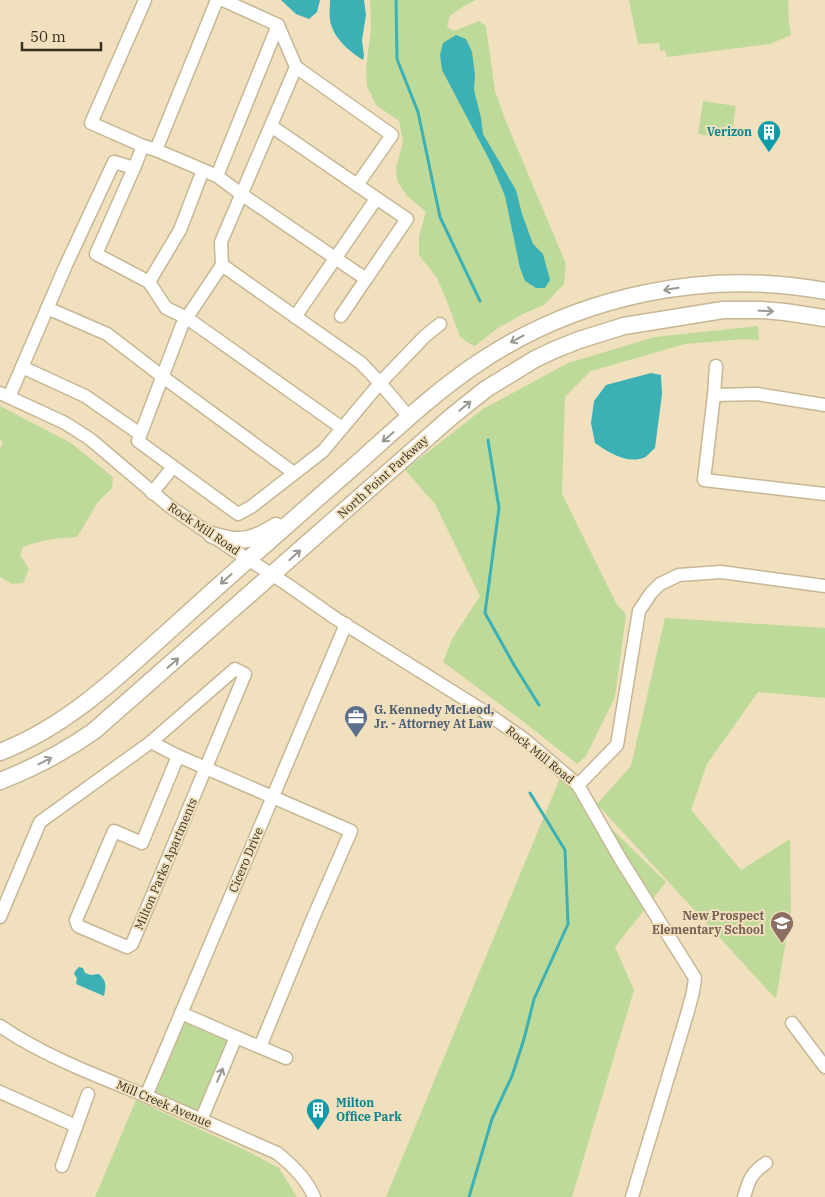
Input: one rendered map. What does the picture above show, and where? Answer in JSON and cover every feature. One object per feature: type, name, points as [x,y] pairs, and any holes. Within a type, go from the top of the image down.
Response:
[{"type":"street","points":[[145,0],[90,123],[217,176],[366,279]]},
{"type":"street","points":[[96,254],[134,168],[150,148],[217,0]]},
{"type":"street","points":[[223,0],[278,25],[296,67],[392,135],[357,185]]},
{"type":"street","points":[[217,176],[278,25]]},
{"type":"street","points":[[296,67],[221,242],[222,265],[182,325],[138,441],[238,514],[323,451],[380,383],[425,336],[440,324]]},
{"type":"street","points":[[271,126],[407,219],[341,316]]},
{"type":"street","points":[[4,395],[22,367],[74,247],[114,162],[134,168]]},
{"type":"street","points":[[148,282],[180,230],[203,170]]},
{"type":"street","points":[[295,317],[376,198]]},
{"type":"street","points":[[74,247],[96,254],[148,282],[166,308],[187,318],[342,428]]},
{"type":"street","points":[[222,265],[360,363],[428,437]]},
{"type":"street","points":[[0,752],[38,735],[78,709],[130,666],[248,559],[435,395],[478,363],[522,336],[572,314],[616,300],[677,288],[719,283],[763,284],[825,291]]},
{"type":"street","points":[[719,283],[719,310]]},
{"type":"street","points":[[47,308],[106,334],[294,473]]},
{"type":"street","name":"North Point Parkway","points":[[0,781],[56,756],[94,731],[428,437],[486,390],[516,370],[554,350],[600,333],[624,326],[719,310],[777,312],[825,318]]},
{"type":"street","points":[[716,366],[704,480],[825,494]]},
{"type":"street","points":[[22,367],[85,396],[140,434]]},
{"type":"street","points":[[714,395],[756,394],[825,405]]},
{"type":"street","name":"Rock Mill Road","points":[[4,395],[65,423],[90,439],[169,506],[346,624],[479,708],[524,739],[578,785],[695,978],[688,1012],[632,1197]]},
{"type":"street","points":[[152,493],[173,466]]},
{"type":"street","points":[[212,536],[244,540],[255,537],[300,513]]},
{"type":"street","points":[[578,785],[617,745],[639,611],[651,593],[660,584],[680,575],[722,572],[825,586]]},
{"type":"street","name":"Cicero Drive","points":[[146,1096],[346,624]]},
{"type":"street","name":"Milton Parks Apartments","points":[[0,917],[40,822],[151,742],[235,669],[245,674],[132,944],[127,947],[78,926],[76,920],[114,831],[142,843],[178,756]]},
{"type":"street","points":[[151,742],[178,756],[351,832],[260,1047]]},
{"type":"street","points":[[181,1013],[286,1058]]},
{"type":"street","points":[[792,1023],[825,1067]]},
{"type":"street","name":"Mill Creek Avenue","points":[[0,1026],[74,1067],[277,1153],[290,1163],[310,1187],[314,1197]]},
{"type":"street","points":[[201,1120],[236,1037]]},
{"type":"street","points":[[0,1092],[76,1126]]},
{"type":"street","points":[[62,1166],[88,1094]]},
{"type":"street","points":[[744,1197],[750,1179],[766,1163]]},
{"type":"green space","points":[[370,0],[476,0],[450,16],[447,27],[454,31],[479,21],[486,26],[495,91],[566,264],[564,284],[544,305],[498,328],[475,346],[460,337],[437,278],[419,255],[419,236],[426,212],[407,196],[397,181],[396,168],[403,142],[399,121],[376,105],[367,86],[366,69],[371,28]]},
{"type":"green space","points":[[629,0],[788,0],[791,35],[770,44],[667,57],[665,50],[660,51],[659,43],[638,44]]},
{"type":"green space","points":[[703,101],[736,106],[731,139],[698,134]]},
{"type":"green space","points":[[758,326],[759,340],[744,339],[685,344],[591,371],[565,397],[562,494],[616,603],[626,615],[615,697],[586,756],[577,764],[443,662],[452,639],[480,596],[435,504],[405,470],[483,409],[568,363],[655,337]]},
{"type":"green space","points":[[0,406],[71,443],[113,477],[112,488],[98,502],[77,537],[50,540],[23,547],[20,555],[29,569],[23,583],[12,584],[0,577],[0,450],[3,442],[0,439]]},
{"type":"green space","points":[[665,618],[825,628],[825,698],[758,692],[707,764],[691,810],[741,870],[790,839],[791,910],[776,999],[597,804],[631,766]]},
{"type":"green space","points":[[560,778],[666,882],[615,947],[634,990],[572,1197],[386,1197]]},
{"type":"green space","points":[[183,1019],[229,1038],[199,1111],[153,1091]]},
{"type":"green space","points":[[136,1100],[245,1150],[279,1168],[297,1197],[95,1197]]},
{"type":"water","points":[[281,0],[320,0],[317,12],[309,19],[296,14]]},
{"type":"water","points":[[330,0],[364,0],[366,15],[362,40],[363,60],[347,48],[334,33],[330,20]]},
{"type":"water","points":[[456,35],[466,39],[472,52],[475,75],[474,90],[483,134],[516,190],[533,244],[543,254],[550,280],[545,288],[536,288],[525,281],[520,268],[505,196],[491,163],[442,70],[440,55],[443,43]]},
{"type":"water","points":[[651,373],[661,375],[662,394],[655,448],[644,457],[630,459],[611,453],[595,443],[591,423],[594,401],[606,385]]},
{"type":"water","points":[[79,967],[83,968],[85,973],[91,975],[99,974],[102,977],[105,984],[104,996],[76,984],[77,978],[74,974]]},
{"type":"waterway","points":[[396,0],[397,59],[418,112],[440,217],[480,301]]},
{"type":"waterway","points":[[488,440],[499,508],[485,613],[539,705]]},
{"type":"waterway","points":[[469,1197],[492,1119],[512,1076],[534,999],[568,924],[565,850],[530,793]]},
{"type":"place","name":"Verizon","points":[[769,153]]},
{"type":"place","name":"G. Kennedy McLeod, Jr. - Attorney At Law","points":[[356,738]]},
{"type":"place","name":"New Prospect Elementary School","points":[[782,944]]},
{"type":"place","name":"Milton Office Park","points":[[318,1131]]}]
